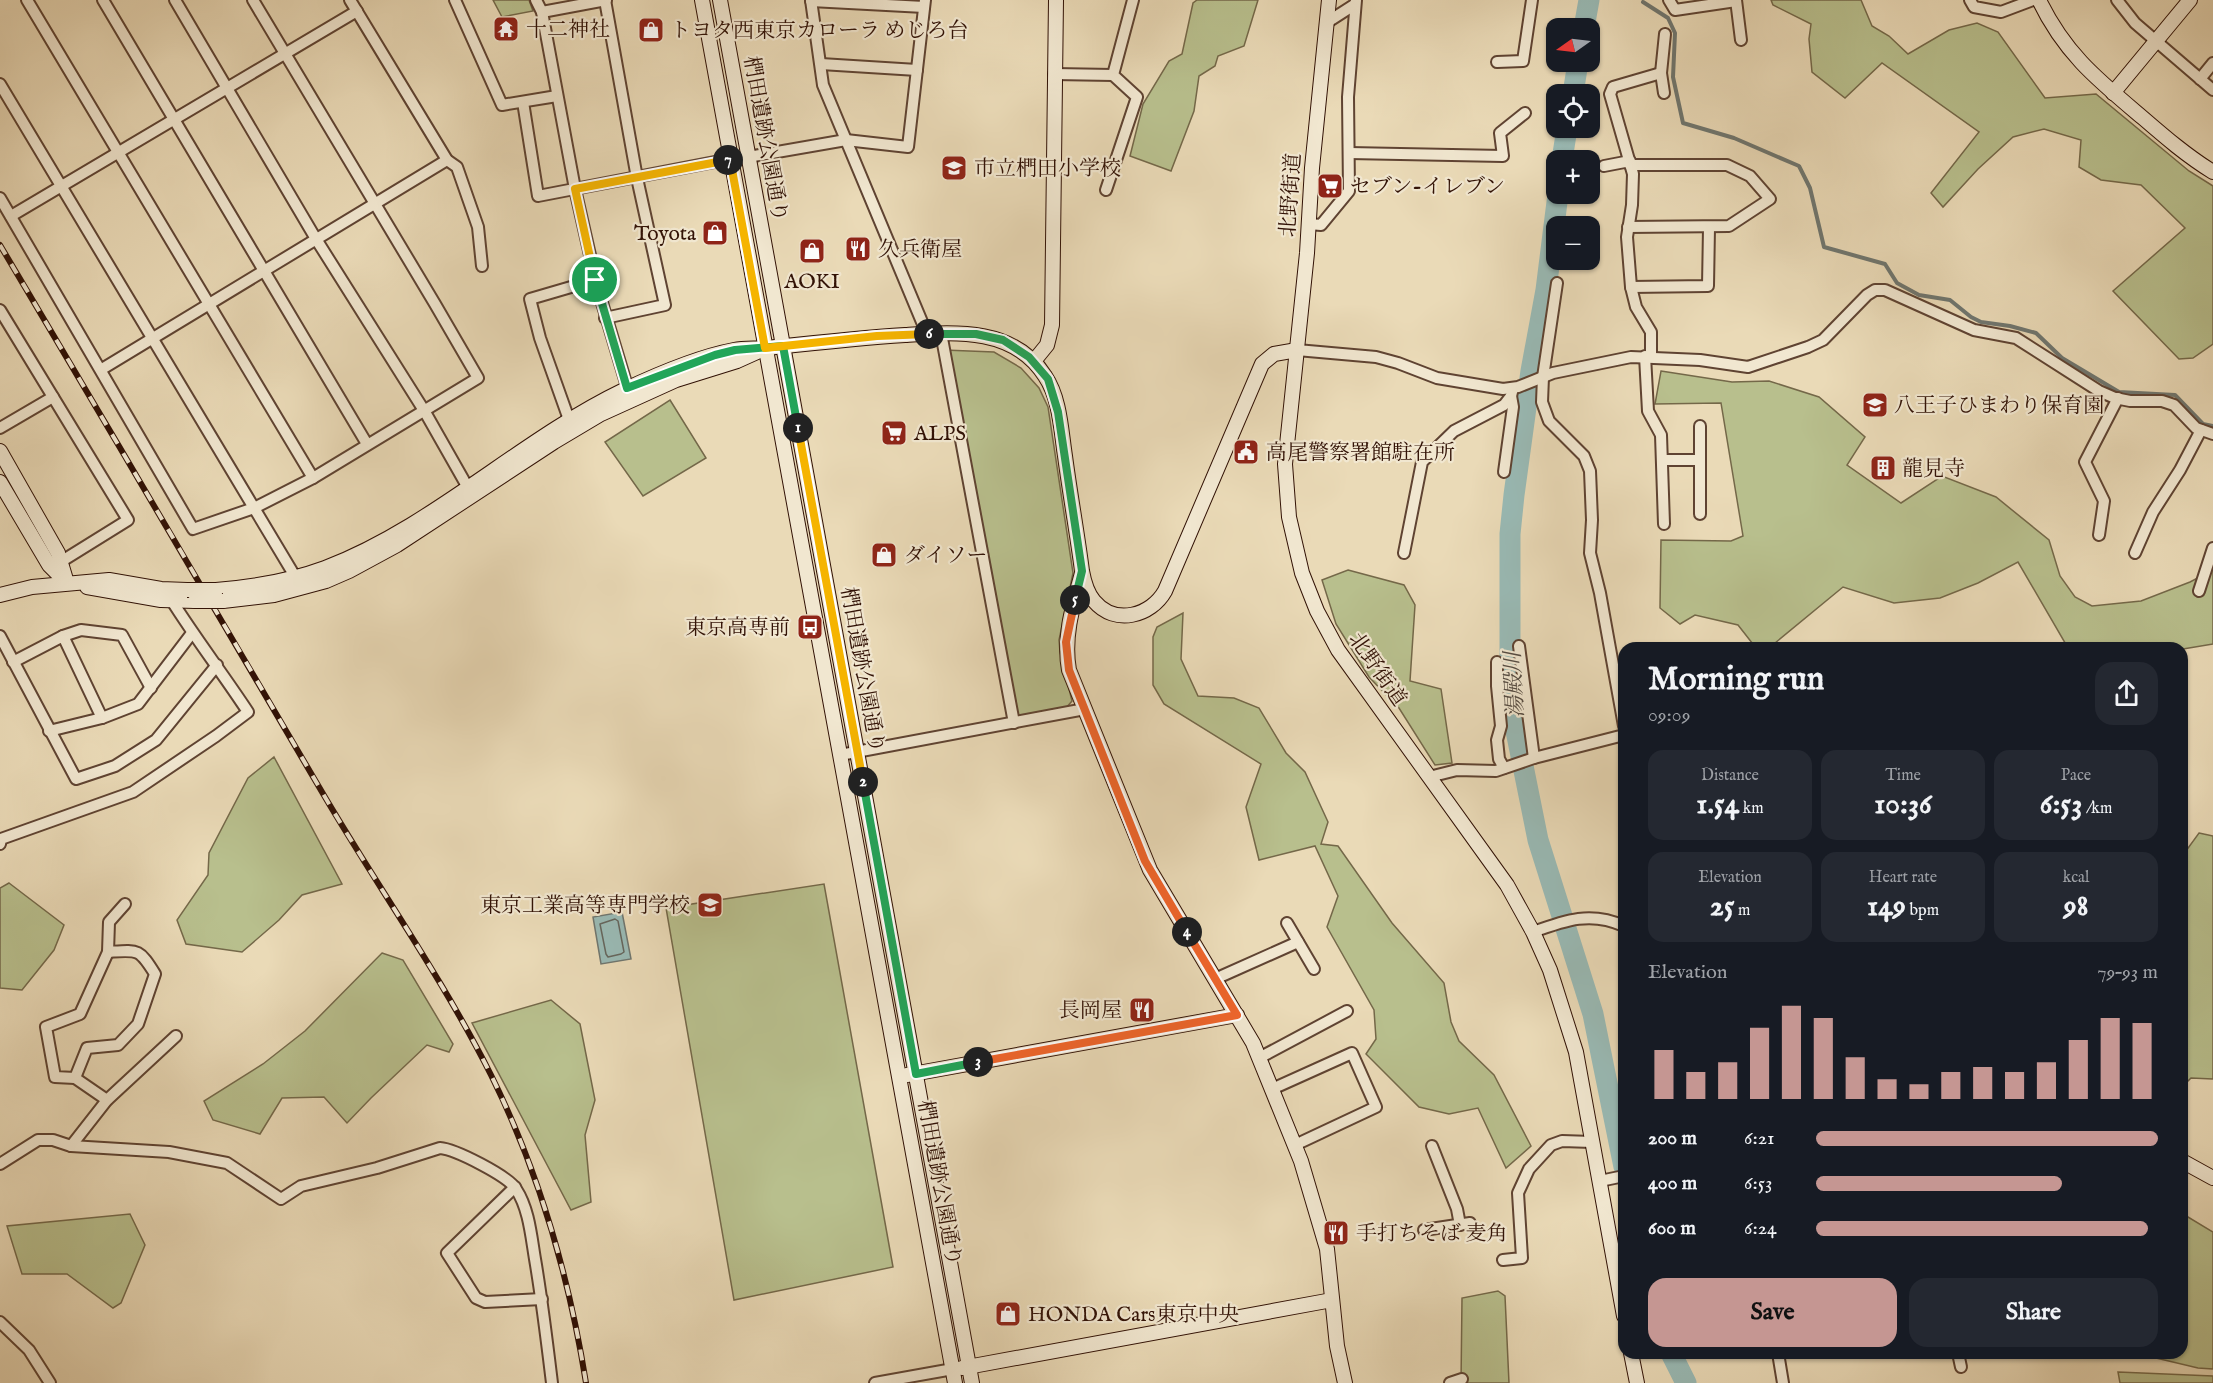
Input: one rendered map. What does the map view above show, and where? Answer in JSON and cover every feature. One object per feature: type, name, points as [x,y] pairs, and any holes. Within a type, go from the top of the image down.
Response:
[{"type":"street","points":[[27,0],[313,478]]},
{"type":"street","points":[[103,0],[367,444]]},
{"type":"street","points":[[175,0],[316,239],[425,412],[470,491]]},
{"type":"street","points":[[0,198],[194,529],[254,508],[313,478],[478,378],[253,0]]},
{"type":"street","points":[[350,0],[447,160],[457,167],[478,227],[482,266]]},
{"type":"street","points":[[455,0],[502,105],[557,96]]},
{"type":"street","points":[[536,0],[542,12],[575,189],[595,280],[629,394]]},
{"type":"street","points":[[542,12],[605,0],[638,178],[665,305],[605,318]]},
{"type":"street","name":"椚田遺跡公園通り","points":[[702,0],[954,1376]]},
{"type":"street","name":"椚田遺跡公園通り","points":[[720,0],[972,1383]]},
{"type":"street","points":[[1034,361],[1047,345],[1052,325],[1056,0]]},
{"type":"street","points":[[1113,75],[1133,0]]},
{"type":"street","name":"北野街道","points":[[1329,0],[1285,464],[1289,517],[1302,573],[1317,611],[1338,650],[1508,885],[1533,932],[1562,1004],[1576,1052],[1618,1282]]},
{"type":"street","points":[[1497,62],[1524,61],[1532,0]]},
{"type":"street","points":[[1668,0],[1675,10],[1736,1],[1742,40]]},
{"type":"street","points":[[1970,0],[1974,7],[2001,12],[2033,0]]},
{"type":"street","points":[[2039,0],[2069,50],[2089,72],[2186,154],[2213,172]]},
{"type":"street","points":[[2117,0],[2135,23],[2213,90]]},
{"type":"street","points":[[2113,93],[2190,0]]},
{"type":"street","points":[[748,157],[846,140],[908,147],[925,3],[811,1],[824,85],[846,140],[934,333],[1014,723]]},
{"type":"street","points":[[1326,23],[1355,2]]},
{"type":"street","points":[[1309,224],[1322,225],[1349,191],[1348,97],[1355,2]]},
{"type":"street","points":[[11,216],[357,11]]},
{"type":"street","points":[[1664,93],[1661,73],[1665,34]]},
{"type":"street","points":[[2200,79],[2213,63]]},
{"type":"street","points":[[821,64],[917,69]]},
{"type":"street","points":[[1661,73],[1613,87],[1610,94],[1630,163],[1633,188],[1628,227],[1631,287],[1636,307],[1651,332],[1648,357],[1648,411],[1661,435],[1664,525]]},
{"type":"street","points":[[1054,74],[1113,75],[1137,97],[1106,190]]},
{"type":"street","points":[[0,84],[299,582]]},
{"type":"street","points":[[523,102],[538,196],[730,159]]},
{"type":"street","points":[[1348,153],[1503,156],[1500,133],[1524,113]]},
{"type":"street","points":[[102,369],[447,160]]},
{"type":"street","points":[[1604,166],[1630,163],[1727,165],[1750,176],[1770,199],[1729,226],[1628,227]]},
{"type":"street","points":[[1631,287],[1708,286],[1708,228]]},
{"type":"street","points":[[571,425],[540,338],[530,299],[595,280]]},
{"type":"street","points":[[1557,283],[1541,378],[1542,402],[1550,421],[1584,456],[1590,471],[1592,520],[1590,553],[1602,602],[1618,692]]},
{"type":"street","points":[[0,595],[32,587],[67,583],[172,595],[273,595],[299,582],[326,581],[374,559],[470,491],[571,425],[629,394],[737,361],[765,348],[934,333],[987,335],[1012,345],[1034,361],[1048,379],[1056,400],[1082,571],[1090,596],[1098,605],[1109,613],[1122,616],[1134,615],[1156,603],[1170,580],[1262,364],[1274,354],[1297,350],[1376,357],[1437,378],[1514,390],[1541,378],[1591,363],[1620,358],[1648,357],[1700,360],[1735,366],[1755,365],[1823,340],[1867,295],[1875,290],[1885,290],[1968,328],[2016,339],[2099,391],[2130,401],[2162,401],[2175,405],[2201,430],[2213,434]]},
{"type":"street","points":[[0,310],[128,520],[62,561]]},
{"type":"street","points":[[1504,472],[1514,390]]},
{"type":"street","points":[[1404,553],[1422,462],[1454,431],[1504,405],[1514,390]]},
{"type":"street","points":[[0,428],[53,397]]},
{"type":"street","points":[[2099,535],[2104,501],[2085,462],[2118,398]]},
{"type":"street","points":[[1700,426],[1700,514]]},
{"type":"street","points":[[2135,553],[2153,512],[2180,470],[2201,430]]},
{"type":"street","points":[[0,452],[62,561],[67,583]]},
{"type":"street","points":[[1662,460],[1699,460]]},
{"type":"street","points":[[0,482],[4,499],[49,565],[67,583]]},
{"type":"street","points":[[4,499],[22,489]]},
{"type":"street","points":[[2199,591],[2213,548]]},
{"type":"street","points":[[1082,571],[1069,626],[1066,649],[1069,670],[1150,870],[1237,1015],[1259,1058],[1295,1145],[1308,1179],[1327,1249],[1338,1352],[1345,1383]]},
{"type":"street","points":[[0,844],[1,840],[133,792],[248,712],[217,665],[192,633],[172,595]]},
{"type":"street","points":[[13,662],[63,636],[81,630],[122,635],[151,688]]},
{"type":"street","points":[[49,731],[102,718],[138,704],[192,633]]},
{"type":"street","points":[[0,636],[76,779],[115,766],[156,740],[217,665]]},
{"type":"street","points":[[63,636],[102,718]]},
{"type":"street","points":[[1519,646],[1532,758]]},
{"type":"street","points":[[1497,662],[1501,726],[1497,740],[1498,759],[1507,767]]},
{"type":"street","points":[[840,755],[1084,709]]},
{"type":"street","points":[[1429,777],[1457,770],[1496,771],[1532,758],[1618,736]]},
{"type":"street","points":[[107,1100],[75,1078],[55,1077],[46,1027],[80,1014],[108,952],[109,922],[125,904]]},
{"type":"street","points":[[1533,932],[1572,919],[1603,919],[1618,924]]},
{"type":"street","points":[[1287,924],[1314,969]]},
{"type":"street","points":[[1215,979],[1298,942]]},
{"type":"street","points":[[75,1078],[87,1048],[118,1045],[138,1024],[155,974],[143,954],[131,950],[108,952]]},
{"type":"street","points":[[1259,1058],[1347,1011]]},
{"type":"street","points":[[899,1077],[1237,1015]]},
{"type":"street","points":[[70,1146],[107,1100],[176,1036]]},
{"type":"street","points":[[1272,1089],[1352,1053],[1376,1107],[1295,1145]]},
{"type":"street","points":[[0,1164],[38,1140],[53,1140],[70,1146],[169,1152],[227,1163],[281,1199],[302,1186],[377,1168],[440,1148],[450,1149],[515,1186],[528,1215],[542,1299],[552,1383]]},
{"type":"street","points":[[1503,1260],[1522,1258],[1518,1193],[1529,1169],[1551,1145],[1562,1141],[1593,1142]]},
{"type":"street","points":[[1424,1230],[1465,1224],[1432,1146]]},
{"type":"street","points":[[2188,1164],[2213,1178]]},
{"type":"street","points":[[1600,1180],[1618,1177]]},
{"type":"street","points":[[515,1186],[447,1253],[476,1298],[485,1302],[542,1299]]},
{"type":"street","points":[[875,1383],[954,1376],[969,1366],[1332,1299]]},
{"type":"street","points":[[0,1322],[29,1350],[50,1383]]},
{"type":"street","points":[[1632,1359],[1637,1383]]},
{"type":"street","points":[[1779,1359],[1783,1383]]},
{"type":"street","points":[[1959,1359],[1960,1368]]},
{"type":"street","points":[[1450,1383],[1462,1379]]},
{"type":"green space","points":[[493,0],[529,0],[533,11],[502,17]]},
{"type":"green space","points":[[1197,0],[1258,0],[1244,46],[1218,56],[1215,66],[1199,76],[1194,111],[1171,171],[1130,156],[1143,104],[1169,61],[1182,54],[1193,3]]},
{"type":"green space","points":[[1771,0],[1861,0],[1872,26],[1889,36],[1908,54],[1949,30],[1977,23],[1998,32],[2045,98],[2096,94],[2189,171],[2213,186],[2213,344],[2193,358],[2179,359],[2113,291],[2185,228],[2141,185],[2101,180],[2079,167],[2081,140],[2044,129],[2013,137],[1978,169],[1943,207],[1931,193],[1979,132],[1882,63],[1845,98],[1812,72],[1809,39],[1811,24],[1773,5]]},
{"type":"green space","points":[[944,350],[994,352],[1021,368],[1039,388],[1048,407],[1073,573],[1059,640],[1072,701],[1066,708],[1012,718]]},
{"type":"green space","points":[[1661,371],[1732,382],[1769,381],[1819,397],[1865,437],[1847,465],[1901,503],[1942,476],[1996,497],[2049,540],[2060,576],[2075,597],[2092,606],[2141,601],[2190,582],[2213,570],[2213,644],[2188,648],[2188,642],[2065,642],[2018,562],[1978,583],[1940,598],[1894,603],[1843,587],[1776,642],[1751,642],[1738,625],[1695,615],[1680,624],[1660,608],[1661,540],[1731,541],[1743,536],[1721,403],[1655,404]]},
{"type":"green space","points":[[670,400],[706,458],[643,496],[605,442]]},
{"type":"green space","points":[[1348,570],[1404,585],[1415,605],[1410,681],[1441,689],[1452,763],[1435,765],[1399,708],[1369,677],[1336,624],[1322,580]]},
{"type":"green space","points":[[1183,613],[1181,659],[1198,696],[1234,698],[1259,708],[1286,753],[1305,772],[1328,822],[1321,844],[1338,846],[1392,923],[1444,983],[1451,1022],[1459,1041],[1494,1075],[1531,1146],[1506,1168],[1478,1108],[1449,1114],[1419,1107],[1366,1054],[1376,1039],[1374,1010],[1327,927],[1338,896],[1315,846],[1259,860],[1246,807],[1261,764],[1164,704],[1153,685],[1153,637],[1157,627]]},
{"type":"green space","points":[[274,757],[342,884],[302,895],[279,920],[242,952],[186,944],[177,920],[208,875],[209,853],[248,778]]},
{"type":"green space","points":[[2199,833],[2213,836],[2213,1079],[2191,1078],[2188,1081],[2188,848]]},
{"type":"green space","points":[[9,883],[64,925],[54,950],[22,990],[0,988],[0,888]]},
{"type":"green space","points":[[824,884],[893,1267],[734,1300],[666,908]]},
{"type":"green space","points":[[382,953],[403,960],[453,1044],[449,1052],[427,1045],[347,1123],[324,1097],[282,1098],[260,1134],[213,1120],[204,1101],[263,1064],[305,1031]]},
{"type":"green space","points":[[551,1000],[580,1024],[595,1100],[585,1135],[591,1202],[571,1210],[472,1023]]},
{"type":"green space","points":[[130,1214],[145,1245],[121,1303],[113,1308],[67,1274],[22,1274],[7,1226]]},
{"type":"green space","points":[[2188,1217],[2213,1232],[2213,1369],[2198,1368],[2160,1359],[2188,1359]]},
{"type":"green space","points":[[1498,1291],[1505,1296],[1509,1383],[1461,1383],[1462,1298]]},
{"type":"green space","points":[[2118,1372],[2213,1376],[2213,1383],[2120,1383]]},
{"type":"water","points":[[622,912],[631,959],[601,964],[593,917]]},
{"type":"waterway","name":"湯殿川","points":[[1586,18],[1589,0]]},
{"type":"waterway","points":[[1643,2],[1668,18],[1675,33],[1673,77],[1683,123],[1734,138],[1799,166],[1810,188],[1824,247],[1885,264],[1897,283],[1919,295],[1950,300],[1981,322],[2036,333],[2062,358],[2119,392],[2175,395],[2203,424],[2213,426]]},
{"type":"waterway","name":"湯殿川","points":[[1575,84],[1576,72]]},
{"type":"waterway","name":"湯殿川","points":[[1564,150],[1565,138]]},
{"type":"waterway","name":"湯殿川","points":[[1557,204],[1546,290],[1531,371],[1510,534],[1510,675],[1516,731],[1538,840],[1593,1014],[1618,1137]]},
{"type":"waterway","name":"湯殿川","points":[[1674,1359],[1686,1383]]},
{"type":"railway","points":[[0,245],[322,792],[452,1003],[491,1075],[524,1149],[550,1225],[571,1303],[586,1383]]},
{"type":"place","name":"十二神社","points":[[506,29]]},
{"type":"place","name":"トヨタ西東京カローラ めじろ台","points":[[651,30]]},
{"type":"place","name":"市立椚田小学校","points":[[954,168]]},
{"type":"place","name":"セブン-イレブン","points":[[1330,186]]},
{"type":"place","name":"Toyota","points":[[715,233]]},
{"type":"place","name":"久兵衛屋","points":[[858,249]]},
{"type":"place","name":"AOKI","points":[[812,251]]},
{"type":"place","name":"八王子ひまわり保育園","points":[[1875,405]]},
{"type":"place","name":"ALPS","points":[[894,433]]},
{"type":"place","name":"高尾警察署館駐在所","points":[[1246,452]]},
{"type":"place","name":"龍見寺","points":[[1883,468]]},
{"type":"place","name":"ダイソー","points":[[884,555]]},
{"type":"place","name":"東京高専前","points":[[810,627]]},
{"type":"place","name":"東京工業高等専門学校","points":[[710,905]]},
{"type":"place","name":"長岡屋","points":[[1142,1010]]},
{"type":"place","name":"手打ちそば 麦角","points":[[1336,1233]]},
{"type":"place","name":"HONDA Cars東京中央","points":[[1008,1314]]},
{"type":"route","points":[[595,280],[575,189],[730,159],[765,348],[783,346],[877,336],[976,334],[1003,340],[1023,352],[1042,370],[1056,400],[1082,571],[1067,636],[1069,670],[1145,861],[1237,1015],[916,1074],[783,346],[765,348],[735,350],[715,355],[627,388],[595,280]]}]
